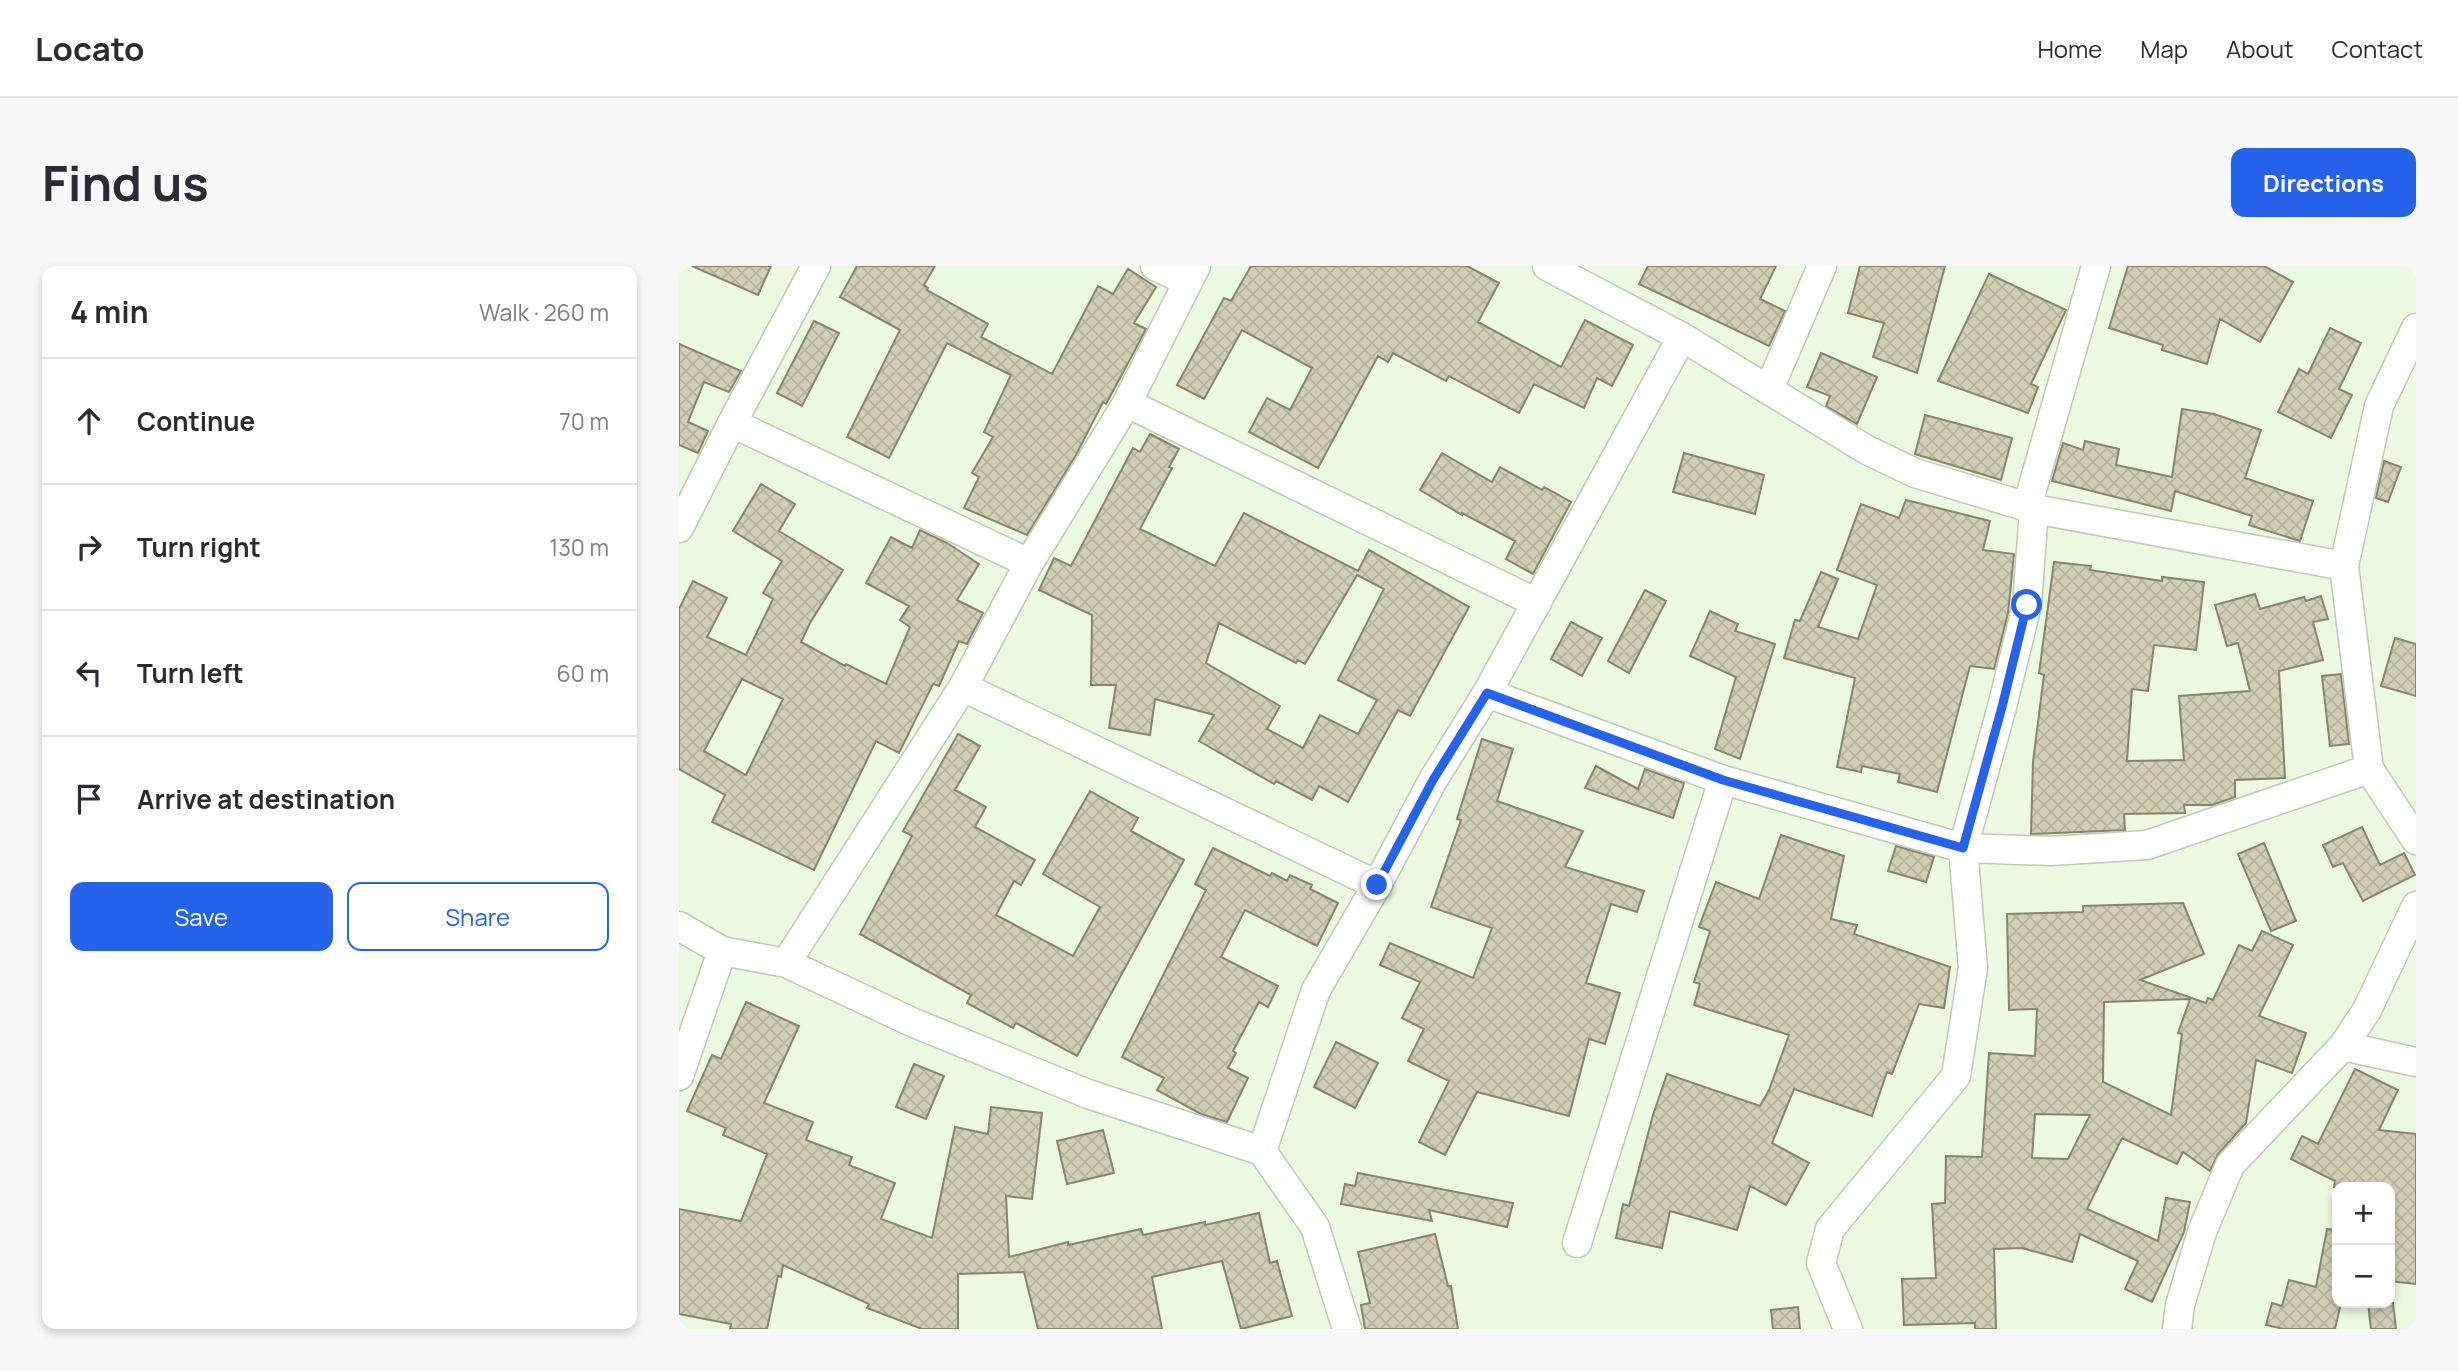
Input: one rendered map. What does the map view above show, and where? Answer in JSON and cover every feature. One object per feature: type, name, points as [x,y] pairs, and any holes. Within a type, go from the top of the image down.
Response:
[{"type":"street","points":[[679,528],[816,266]]},
{"type":"street","points":[[786,963],[963,687],[1029,564],[1127,403],[1191,274],[1155,266]]},
{"type":"street","points":[[1547,266],[1682,337],[1867,450],[1915,473],[2030,508],[2344,566]]},
{"type":"street","points":[[1769,389],[1822,266]]},
{"type":"street","points":[[1848,1329],[1821,1263],[1830,1229],[1956,1076],[1973,968],[1963,848],[2027,605],[2030,508],[2077,326],[2097,266]]},
{"type":"street","points":[[2416,328],[2379,406],[2344,566],[2369,769],[2416,840]]},
{"type":"street","points":[[1262,1151],[1316,990],[1377,885],[1433,780],[1487,693],[1682,337]]},
{"type":"street","points":[[1127,403],[1537,603]]},
{"type":"street","points":[[732,423],[1029,564]]},
{"type":"street","points":[[963,687],[1377,885]]},
{"type":"street","points":[[1487,693],[1723,780],[1963,848],[2051,851],[2147,845],[2369,769]]},
{"type":"street","points":[[1577,1243],[1723,780]]},
{"type":"street","points":[[2177,1329],[2180,1305],[2202,1232],[2230,1165],[2343,1046],[2367,1010],[2413,915]]},
{"type":"street","points":[[679,926],[722,951],[786,963],[914,1023],[1088,1094],[1262,1151],[1315,1227],[1347,1329]]},
{"type":"street","points":[[679,1076],[722,951]]},
{"type":"street","points":[[2343,1046],[2416,1062]]},
{"type":"building","points":[[692,266],[771,266],[758,295]]},
{"type":"building","points":[[857,266],[935,266],[924,285],[927,290],[988,324],[981,337],[1052,374],[1098,286],[1113,294],[1128,269],[1156,287],[1134,323],[1146,329],[1106,404],[1103,402],[1076,455],[1027,535],[964,508],[979,477],[972,473],[993,437],[984,432],[1011,375],[947,343],[889,458],[847,437],[900,330],[840,297]]},
{"type":"building","points":[[1251,266],[1467,266],[1499,283],[1478,322],[1561,367],[1585,320],[1633,345],[1612,386],[1597,378],[1584,408],[1534,384],[1519,413],[1449,376],[1446,381],[1393,353],[1388,362],[1378,356],[1318,468],[1249,432],[1267,398],[1290,410],[1312,368],[1242,330],[1204,399],[1177,385],[1224,298],[1231,301]]},
{"type":"building","points":[[1648,266],[1776,266],[1760,299],[1785,311],[1769,346],[1639,284]]},
{"type":"building","points":[[1860,266],[1945,266],[1917,373],[1873,357],[1884,323],[1848,313]]},
{"type":"building","points":[[2128,266],[2264,266],[2293,282],[2260,342],[2220,319],[2207,364],[2162,350],[2163,345],[2109,328]]},
{"type":"building","points":[[1989,274],[2066,310],[2031,384],[2038,387],[2028,413],[1938,381]]},
{"type":"building","points":[[814,321],[839,333],[802,406],[777,393]]},
{"type":"building","points":[[2330,328],[2361,343],[2339,389],[2352,395],[2331,438],[2278,412],[2299,369],[2308,374]]},
{"type":"building","points":[[679,344],[741,371],[729,392],[704,382],[688,422],[708,431],[698,453],[679,445]]},
{"type":"building","points":[[1821,353],[1877,377],[1857,424],[1826,406],[1830,396],[1807,387]]},
{"type":"building","points":[[2182,409],[2214,414],[2261,430],[2245,478],[2313,501],[2300,541],[2249,525],[2252,516],[2175,491],[2171,511],[2052,481],[2063,443],[2083,450],[2085,441],[2119,449],[2116,465],[2172,477]]},
{"type":"building","points":[[1925,415],[2012,438],[2001,480],[1915,454]]},
{"type":"building","points":[[1150,434],[1179,449],[1140,529],[1215,566],[1244,513],[1358,571],[1369,550],[1469,607],[1410,716],[1398,710],[1348,802],[1319,786],[1312,800],[1276,781],[1274,784],[1199,741],[1214,715],[1155,699],[1150,735],[1109,728],[1116,685],[1091,685],[1092,615],[1039,590],[1054,558],[1071,566],[1133,448],[1140,452]],"holes":[[[1357,575],[1384,589],[1338,680],[1377,700],[1358,734],[1320,715],[1303,748],[1267,729],[1280,706],[1206,663],[1219,623],[1296,663],[1298,660],[1305,664]]]},
{"type":"building","points":[[1442,453],[1492,482],[1500,467],[1571,502],[1533,574],[1506,559],[1515,541],[1462,515],[1420,490]]},
{"type":"building","points":[[1684,453],[1764,475],[1755,514],[1673,492]]},
{"type":"building","points":[[2384,461],[2401,467],[2388,502],[2376,498]]},
{"type":"building","points":[[761,484],[795,504],[779,531],[843,570],[801,642],[886,684],[910,627],[900,620],[909,606],[866,583],[891,537],[912,548],[920,530],[947,543],[979,564],[957,600],[983,613],[967,644],[959,641],[939,686],[933,684],[899,753],[876,741],[814,870],[712,822],[725,795],[679,769],[679,609],[693,581],[727,598],[707,637],[746,655],[773,599],[763,593],[782,561],[733,531]],"holes":[[[742,679],[783,699],[746,775],[704,751]]]},
{"type":"building","points":[[1906,500],[1990,521],[1983,550],[2014,554],[2008,613],[1994,669],[1970,666],[1937,792],[1898,782],[1900,774],[1862,766],[1861,772],[1837,767],[1855,678],[1784,658],[1795,620],[1800,621],[1821,572],[1838,579],[1818,627],[1858,639],[1877,585],[1837,570],[1861,504],[1899,518]]},
{"type":"building","points":[[2054,562],[2091,566],[2090,570],[2162,581],[2162,577],[2204,582],[2196,650],[2154,645],[2148,691],[2132,689],[2127,761],[2184,760],[2179,696],[2250,691],[2238,643],[2227,646],[2215,605],[2255,594],[2260,609],[2304,597],[2306,601],[2321,596],[2328,619],[2313,622],[2323,660],[2279,671],[2285,778],[2235,780],[2235,797],[2212,805],[2184,805],[2185,813],[2124,814],[2125,830],[2031,834],[2033,762],[2044,675],[2039,673]]},
{"type":"building","points":[[1645,590],[1666,601],[1629,673],[1608,661]]},
{"type":"building","points":[[1710,611],[1738,624],[1735,631],[1775,644],[1740,759],[1715,749],[1736,677],[1690,656]]},
{"type":"building","points":[[1571,622],[1602,638],[1582,676],[1551,659]]},
{"type":"building","points":[[2395,638],[2416,644],[2416,696],[2381,686]]},
{"type":"building","points":[[2341,674],[2349,744],[2330,746],[2322,676]]},
{"type":"building","points":[[958,734],[980,746],[955,790],[986,807],[975,827],[1035,860],[1021,885],[1014,881],[996,915],[1073,956],[1100,907],[1043,874],[1090,791],[1138,818],[1131,831],[1184,860],[1077,1056],[1016,1023],[1013,1028],[967,1003],[971,995],[860,934],[912,836],[903,831]]},
{"type":"building","points":[[1482,739],[1513,749],[1497,801],[1583,831],[1565,867],[1644,891],[1637,912],[1611,904],[1586,983],[1620,993],[1605,1044],[1589,1039],[1569,1116],[1477,1092],[1445,1155],[1419,1142],[1449,1081],[1408,1061],[1424,1029],[1402,1018],[1420,982],[1380,965],[1390,943],[1473,978],[1492,928],[1431,907],[1461,820],[1457,819]]},
{"type":"building","points":[[1596,766],[1638,789],[1645,769],[1684,783],[1673,818],[1585,788]]},
{"type":"building","points":[[2362,827],[2380,865],[2404,853],[2415,875],[2363,901],[2343,863],[2333,867],[2323,845]]},
{"type":"building","points":[[1781,835],[1844,856],[1831,919],[1857,925],[1854,934],[1950,967],[1944,1008],[1919,1004],[1892,1074],[1887,1072],[1872,1116],[1794,1089],[1772,1143],[1809,1163],[1786,1205],[1750,1186],[1737,1230],[1670,1211],[1662,1248],[1616,1238],[1623,1204],[1629,1206],[1653,1115],[1667,1074],[1760,1106],[1769,1090],[1789,1035],[1694,1005],[1700,984],[1694,982],[1710,931],[1699,927],[1716,882],[1759,899]]},
{"type":"building","points":[[2264,843],[2296,921],[2271,931],[2238,854]]},
{"type":"building","points":[[1896,846],[1934,857],[1926,882],[1888,871]]},
{"type":"building","points":[[1213,848],[1270,876],[1272,873],[1287,881],[1290,875],[1312,885],[1310,889],[1338,903],[1317,946],[1245,910],[1221,957],[1278,986],[1268,1007],[1259,1002],[1233,1051],[1236,1053],[1228,1068],[1248,1078],[1227,1122],[1201,1114],[1157,1090],[1164,1078],[1122,1057],[1206,890],[1195,884]]},
{"type":"building","points":[[2183,903],[2204,954],[2140,980],[2206,1003],[2208,998],[2213,1000],[2239,945],[2252,951],[2262,931],[2293,945],[2259,1016],[2306,1033],[2292,1073],[2256,1060],[2246,1123],[2218,1154],[2210,1171],[2183,1152],[2177,1164],[2122,1138],[2087,1209],[2158,1241],[2166,1198],[2190,1202],[2184,1232],[2152,1302],[2125,1289],[2138,1261],[2080,1234],[2072,1262],[2022,1248],[1994,1249],[1996,1329],[1975,1329],[1975,1323],[1904,1325],[1902,1279],[1936,1278],[1932,1204],[1945,1203],[1946,1156],[1982,1157],[1989,1053],[2035,1056],[2037,1009],[2009,1010],[2007,914],[2083,912],[2083,906]],"holes":[[[2190,999],[2178,1033],[2182,1034],[2171,1115],[2103,1082],[2104,1002]],[[2035,1114],[2090,1115],[2068,1159],[2032,1158]]]},
{"type":"building","points":[[746,1002],[799,1026],[764,1103],[813,1122],[806,1140],[852,1157],[849,1165],[895,1183],[881,1219],[932,1238],[955,1127],[988,1134],[991,1107],[1042,1113],[1032,1199],[1006,1196],[1009,1257],[1068,1242],[1068,1245],[1141,1229],[1143,1235],[1259,1213],[1270,1263],[1277,1261],[1292,1316],[1241,1329],[1222,1261],[1152,1277],[1162,1329],[1038,1329],[1024,1272],[958,1274],[958,1329],[922,1329],[867,1308],[869,1304],[783,1265],[781,1277],[778,1276],[767,1329],[730,1329],[731,1324],[679,1314],[679,1209],[741,1221],[767,1154],[723,1135],[726,1128],[687,1111],[712,1055],[721,1059]]},
{"type":"building","points":[[1336,1042],[1378,1063],[1355,1108],[1314,1087]]},
{"type":"building","points":[[914,1064],[944,1076],[926,1119],[896,1107]]},
{"type":"building","points":[[2355,1069],[2398,1090],[2379,1130],[2416,1134],[2416,1284],[2395,1282],[2395,1182],[2335,1182],[2291,1159],[2302,1136],[2318,1144]]},
{"type":"building","points":[[1103,1130],[1114,1173],[1067,1184],[1057,1141]]},
{"type":"building","points":[[1358,1173],[1513,1203],[1507,1227],[1429,1210],[1432,1221],[1341,1204],[1345,1184],[1355,1186]]},
{"type":"building","points":[[2327,1229],[2332,1230],[2332,1308],[2340,1308],[2335,1329],[2284,1329],[2266,1325],[2272,1303],[2282,1306],[2289,1280],[2316,1287]]},
{"type":"building","points":[[1435,1234],[1448,1286],[1451,1286],[1458,1329],[1365,1329],[1361,1305],[1370,1303],[1358,1252]]},
{"type":"building","points":[[1798,1307],[1800,1329],[1773,1329],[1771,1310]]},
{"type":"building","points":[[2369,1308],[2394,1308],[2396,1329],[2371,1329]]},
{"type":"route","points":[[1377,885],[1433,780],[1487,693],[1723,780],[1963,848],[2027,605]]}]
